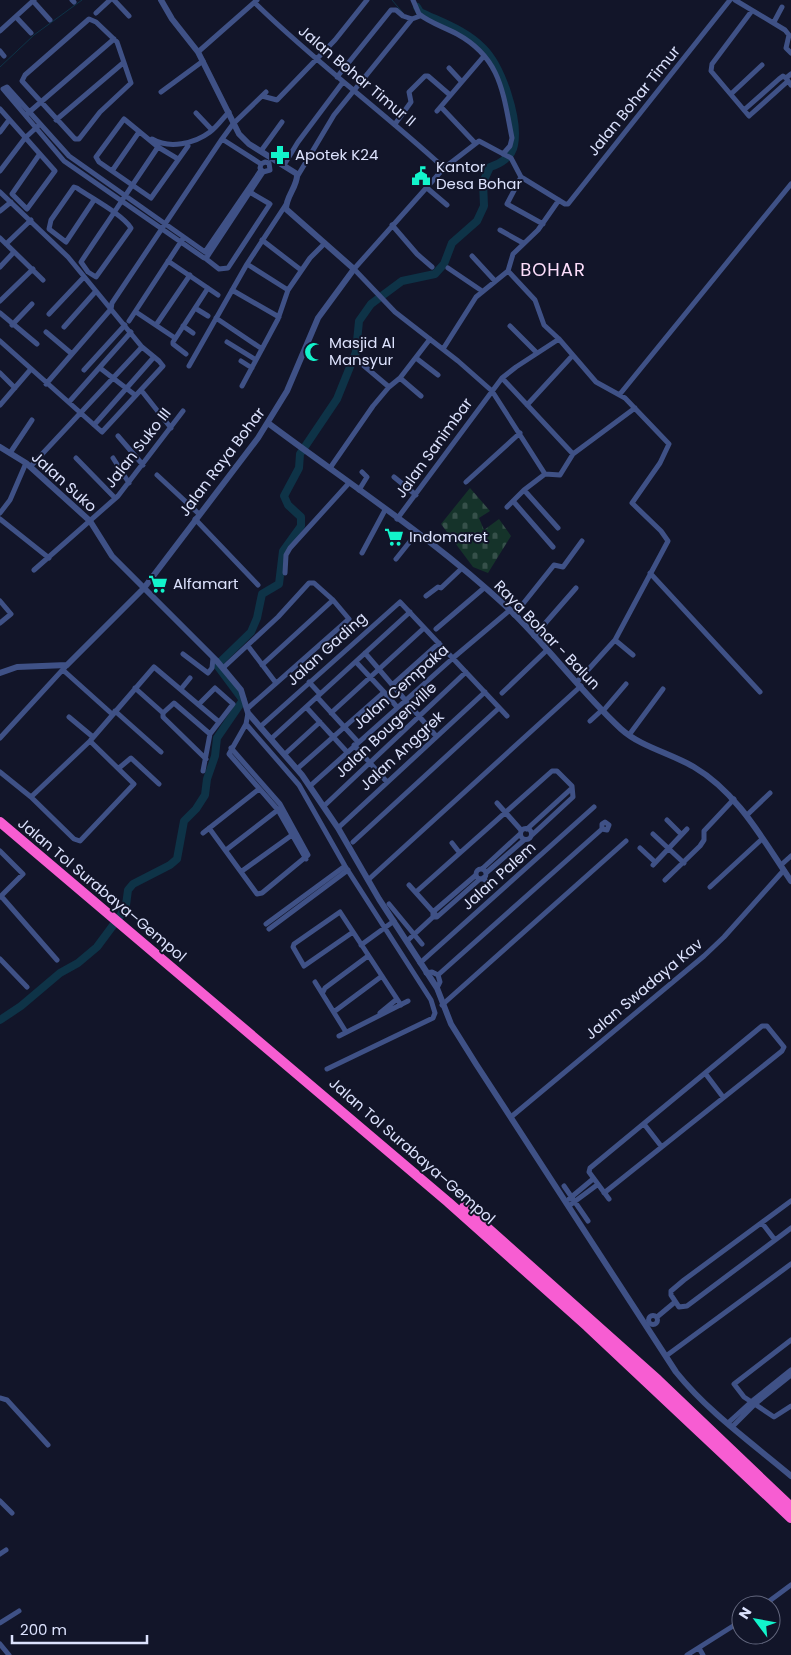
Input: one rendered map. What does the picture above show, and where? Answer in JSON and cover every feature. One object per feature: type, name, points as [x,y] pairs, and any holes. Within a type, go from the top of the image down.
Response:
[{"type":"highway","name":"Jalan Tol Surabaya–Gempol","points":[[0,814],[112,915]]},
{"type":"highway","name":"Jalan Tol Surabaya–Gempol","points":[[0,822],[125,926],[448,1202],[601,1339],[791,1518]]},
{"type":"highway","name":"Jalan Tol Surabaya–Gempol","points":[[125,926],[420,1168],[545,1277],[658,1380],[791,1507]]},
{"type":"street","points":[[96,13],[110,0]]},
{"type":"street","points":[[114,0],[129,16]]},
{"type":"street","points":[[161,0],[172,19],[198,52],[230,112],[239,134],[269,160],[284,166],[298,177]]},
{"type":"street","points":[[46,384],[111,309],[112,303],[161,229],[234,124],[264,94],[277,100],[317,59],[367,0]]},
{"type":"street","points":[[413,0],[419,14],[463,38],[484,56],[498,75],[512,143],[504,155]]},
{"type":"street","name":"Jalan Bohar Timur","points":[[559,200],[565,205],[569,204],[730,0]]},
{"type":"street","points":[[735,0],[751,12],[789,30],[786,47],[791,53]]},
{"type":"street","points":[[0,31],[34,1],[50,20]]},
{"type":"street","points":[[198,52],[256,1]]},
{"type":"street","name":"Jalan Bohar Timur II","points":[[256,1],[294,42],[395,124],[444,168]]},
{"type":"street","points":[[774,22],[782,7]]},
{"type":"street","points":[[337,77],[392,10],[396,10],[406,18],[412,19]]},
{"type":"street","points":[[751,12],[710,67],[750,116],[789,80]]},
{"type":"street","points":[[189,366],[247,264],[285,206],[320,136],[354,90],[412,19],[419,14]]},
{"type":"street","points":[[16,17],[31,34]]},
{"type":"street","points":[[89,19],[96,22],[114,40],[118,46],[131,83],[100,112],[79,139],[75,139],[22,83],[22,78],[89,19]]},
{"type":"street","points":[[27,114],[114,40]]},
{"type":"street","points":[[475,143],[439,109],[484,56]]},
{"type":"street","points":[[161,92],[203,61]]},
{"type":"street","points":[[56,120],[123,63]]},
{"type":"street","points":[[731,94],[762,65]]},
{"type":"street","points":[[449,68],[461,81]]},
{"type":"street","points":[[395,124],[412,102],[409,92],[424,76],[428,76],[450,95]]},
{"type":"street","points":[[284,166],[298,142],[343,82]]},
{"type":"street","points":[[27,114],[7,87],[4,88],[27,114],[38,126],[68,156],[165,224],[182,240],[219,268],[228,268],[270,204],[249,192]]},
{"type":"street","points":[[0,109],[40,155],[55,173],[27,209],[14,198],[13,190],[40,155]]},
{"type":"street","points":[[146,135],[166,145],[197,139],[212,130],[230,112]]},
{"type":"street","points":[[196,113],[212,130]]},
{"type":"street","points":[[178,159],[158,147],[126,119],[122,119],[96,157],[99,162],[149,197],[153,196],[188,146]]},
{"type":"street","points":[[0,132],[9,120]]},
{"type":"street","points":[[260,151],[282,122]]},
{"type":"street","points":[[0,171],[25,138],[38,126]]},
{"type":"street","points":[[38,126],[64,161],[161,229],[182,240],[206,252],[227,224]]},
{"type":"street","points":[[112,171],[139,132]]},
{"type":"street","points":[[222,140],[262,169],[270,170],[269,160]]},
{"type":"street","points":[[354,269],[444,168],[475,143],[483,141],[511,158],[521,177],[559,200],[534,235],[523,243],[509,260],[508,271],[473,301],[443,349]]},
{"type":"street","points":[[94,200],[66,242],[51,231],[49,225],[73,188],[94,200],[113,214],[131,228],[100,274],[96,276],[92,275],[81,263],[113,214],[121,202],[126,196],[158,147]]},
{"type":"street","points":[[64,161],[68,156]]},
{"type":"street","points":[[205,258],[269,160]]},
{"type":"street","points":[[93,182],[97,175]]},
{"type":"street","points":[[521,177],[507,204],[543,224]]},
{"type":"street","points":[[620,394],[791,184]]},
{"type":"street","points":[[427,188],[447,205]]},
{"type":"street","points":[[0,192],[31,220],[111,309],[127,323],[142,347],[162,364],[163,368],[102,432],[0,341]]},
{"type":"street","points":[[0,210],[11,202]]},
{"type":"street","points":[[285,206],[288,211],[354,269],[382,300],[492,391],[520,432],[545,474]]},
{"type":"street","points":[[6,244],[31,220]]},
{"type":"street","points":[[392,225],[417,254],[432,267]]},
{"type":"street","points":[[500,230],[523,243]]},
{"type":"street","points":[[0,238],[43,280]]},
{"type":"street","points":[[84,370],[136,312],[182,240]]},
{"type":"street","points":[[262,240],[301,270]]},
{"type":"street","points":[[242,386],[279,317],[280,308],[288,290],[301,270],[325,243]]},
{"type":"street","points":[[0,267],[14,252]]},
{"type":"street","points":[[472,256],[495,281]]},
{"type":"street","points":[[168,262],[218,295]]},
{"type":"street","points":[[247,264],[288,290]]},
{"type":"street","points":[[448,268],[482,292]]},
{"type":"street","points":[[0,301],[33,269]]},
{"type":"street","name":"Jalan Raya Bohar","points":[[65,668],[144,588],[268,423],[287,391],[318,318],[354,269]]},
{"type":"street","points":[[368,880],[579,684],[615,640],[668,538],[632,503],[660,463],[669,443],[620,394],[601,386],[542,322],[534,299],[508,271]]},
{"type":"street","points":[[156,325],[190,275]]},
{"type":"street","points":[[49,314],[84,277]]},
{"type":"street","points":[[186,354],[173,344],[175,338],[208,288]]},
{"type":"street","points":[[232,290],[279,317]]},
{"type":"street","points":[[64,327],[96,291]]},
{"type":"street","points":[[12,325],[32,304]]},
{"type":"street","points":[[195,308],[208,316]]},
{"type":"street","points":[[0,312],[12,325],[37,344]]},
{"type":"street","points":[[136,312],[175,338]]},
{"type":"street","points":[[216,318],[262,349]]},
{"type":"street","points":[[183,326],[193,333]]},
{"type":"street","points":[[510,326],[537,353]]},
{"type":"street","points":[[46,332],[72,354]]},
{"type":"street","points":[[69,402],[131,332]]},
{"type":"street","points":[[330,468],[389,387],[400,378],[430,339]]},
{"type":"street","name":"Jalan Sanimbar","points":[[397,519],[502,378],[559,339]]},
{"type":"street","points":[[227,342],[256,360]]},
{"type":"street","points":[[0,513],[10,500],[28,465],[82,413],[142,347]]},
{"type":"street","points":[[527,405],[572,355]]},
{"type":"street","points":[[94,424],[154,357]]},
{"type":"street","points":[[416,358],[438,375]]},
{"type":"street","points":[[241,362],[252,368]]},
{"type":"street","points":[[363,366],[389,387]]},
{"type":"street","points":[[100,368],[135,396]]},
{"type":"street","points":[[0,404],[31,369]]},
{"type":"street","points":[[0,373],[15,388]]},
{"type":"street","points":[[400,378],[421,396]]},
{"type":"street","points":[[502,378],[573,454]]},
{"type":"street","points":[[140,390],[171,428]]},
{"type":"street","points":[[507,507],[524,490],[545,474],[560,475],[573,454],[635,408]]},
{"type":"street","name":"Jalan Suko III","points":[[34,570],[115,498],[143,465],[183,411]]},
{"type":"street","points":[[10,453],[32,420]]},
{"type":"street","name":"Raya Bohar - Balun","points":[[268,423],[397,519],[512,612],[603,711],[629,735],[692,766],[734,799],[747,815],[791,881]]},
{"type":"street","points":[[466,482],[520,432]]},
{"type":"street","points":[[118,436],[143,465]]},
{"type":"street","name":"Jalan Suko","points":[[0,447],[28,465],[90,520],[112,556],[218,663],[241,690],[248,711],[310,786],[349,845],[389,924],[407,941],[436,988],[442,1005],[456,1032],[511,1117],[571,1201],[666,1356],[686,1385],[730,1425],[790,1474]]},
{"type":"street","points":[[76,458],[115,498]]},
{"type":"street","points":[[114,458],[129,482]]},
{"type":"street","points":[[358,490],[367,477],[362,472]]},
{"type":"street","points":[[157,475],[197,516],[258,585]]},
{"type":"street","points":[[394,477],[416,495]]},
{"type":"street","points":[[285,573],[286,555],[290,548],[349,483]]},
{"type":"street","points":[[524,490],[558,528]]},
{"type":"street","points":[[512,501],[553,547]]},
{"type":"street","points":[[362,553],[385,510]]},
{"type":"street","points":[[0,519],[49,558]]},
{"type":"street","points":[[396,559],[416,534]]},
{"type":"street","name":"Jalan Cempaka","points":[[310,786],[454,657],[512,612],[554,565],[563,567],[582,542]]},
{"type":"street","points":[[426,596],[438,587],[441,588],[461,569]]},
{"type":"street","points":[[650,573],[760,692]]},
{"type":"street","points":[[183,654],[208,673],[218,663],[248,646],[309,582],[314,583],[333,600],[349,619],[276,683],[248,711],[246,724],[229,754],[259,789],[280,809],[306,859]]},
{"type":"street","points":[[436,629],[484,588]]},
{"type":"street","points":[[534,636],[576,588]]},
{"type":"street","points":[[262,665],[333,600]]},
{"type":"street","points":[[0,601],[11,615],[0,623]]},
{"type":"street","name":"Jalan Gading","points":[[261,726],[396,603],[400,602],[410,612]]},
{"type":"street","points":[[272,738],[410,612],[507,716]]},
{"type":"street","points":[[331,713],[424,628]]},
{"type":"street","points":[[615,640],[633,655]]},
{"type":"street","points":[[392,685],[439,644]]},
{"type":"street","points":[[248,646],[276,683]]},
{"type":"street","points":[[502,693],[547,650]]},
{"type":"street","points":[[365,653],[418,718],[436,736]]},
{"type":"street","points":[[356,662],[397,707]]},
{"type":"street","points":[[0,672],[17,667],[65,668],[161,752]]},
{"type":"street","points":[[0,738],[65,668]]},
{"type":"street","points":[[31,798],[91,739],[153,668],[156,668],[219,722]]},
{"type":"street","name":"Jalan Bougenville","points":[[324,806],[466,672]]},
{"type":"street","points":[[181,689],[190,678]]},
{"type":"street","points":[[309,682],[331,713],[387,782]]},
{"type":"street","points":[[590,721],[603,711],[626,684]]},
{"type":"street","points":[[135,688],[206,759]]},
{"type":"street","points":[[199,704],[215,688],[232,702],[210,734],[204,772]]},
{"type":"street","points":[[629,735],[663,689]]},
{"type":"street","points":[[297,769],[384,692]]},
{"type":"street","name":"Jalan Anggrek","points":[[338,828],[484,692]]},
{"type":"street","points":[[162,713],[174,703],[210,734]]},
{"type":"street","points":[[306,707],[346,752]]},
{"type":"street","points":[[340,851],[349,845],[499,708]]},
{"type":"street","points":[[0,772],[31,798],[74,839],[80,841],[134,784],[69,717]]},
{"type":"street","points":[[285,754],[320,722]]},
{"type":"street","points":[[246,724],[299,785],[340,851],[346,868],[389,924],[431,1000],[435,1013],[434,1018],[328,1070]]},
{"type":"street","points":[[210,828],[258,895],[306,859],[308,853],[280,809],[231,748]]},
{"type":"street","points":[[119,768],[131,758],[159,784]]},
{"type":"street","points":[[407,941],[481,875],[524,840],[528,840],[572,798],[572,788],[560,773],[552,771],[416,892]]},
{"type":"street","points":[[481,875],[523,831],[572,788]]},
{"type":"street","points":[[203,833],[259,789]]},
{"type":"street","points":[[747,815],[770,793]]},
{"type":"street","points":[[665,880],[700,846],[704,840],[704,831],[734,799]]},
{"type":"street","points":[[497,803],[523,831],[532,835]]},
{"type":"street","name":"Jalan Palem","points":[[420,963],[594,807]]},
{"type":"street","points":[[226,850],[280,809]]},
{"type":"street","points":[[667,820],[682,834]]},
{"type":"street","points":[[438,975],[602,829]]},
{"type":"street","points":[[640,848],[654,864],[687,829]]},
{"type":"street","points":[[523,831],[524,840]]},
{"type":"street","points":[[653,834],[684,863]]},
{"type":"street","points":[[242,871],[292,835]]},
{"type":"street","points":[[710,887],[762,839]]},
{"type":"street","points":[[442,1005],[626,841]]},
{"type":"street","points":[[452,843],[460,852]]},
{"type":"street","points":[[0,851],[23,874],[0,897],[57,960]]},
{"type":"street","name":"Jalan Swadaya Kav","points":[[511,1117],[704,956],[724,937],[791,856]]},
{"type":"street","points":[[268,926],[346,868]]},
{"type":"street","points":[[481,875],[490,885]]},
{"type":"street","points":[[409,885],[434,915]]},
{"type":"street","points":[[389,904],[422,944]]},
{"type":"street","points":[[353,932],[305,966],[293,947],[294,944],[338,912],[342,914],[401,1005]]},
{"type":"street","points":[[361,945],[389,924]]},
{"type":"street","points":[[323,992],[325,988],[368,956]]},
{"type":"street","points":[[0,959],[27,988]]},
{"type":"street","points":[[426,973],[432,972],[438,975],[440,982],[436,988]]},
{"type":"street","points":[[335,1011],[382,976]]},
{"type":"street","points":[[315,982],[335,1011],[346,1032]]},
{"type":"street","points":[[339,1036],[369,1021],[386,1010],[397,999]]},
{"type":"street","points":[[386,1010],[408,1001]]},
{"type":"street","points":[[604,1193],[782,1051],[784,1046],[767,1026],[762,1026],[590,1168],[589,1172],[593,1179],[604,1193],[609,1199]]},
{"type":"street","points":[[705,1073],[723,1097]]},
{"type":"street","points":[[644,1124],[661,1146]]},
{"type":"street","points":[[571,1201],[593,1179]]},
{"type":"street","points":[[571,1201],[597,1184]]},
{"type":"street","points":[[564,1186],[571,1201],[588,1221]]},
{"type":"street","points":[[791,1201],[671,1291],[671,1295],[681,1308],[696,1301],[791,1228]]},
{"type":"street","points":[[762,1223],[775,1240]]},
{"type":"street","points":[[666,1356],[791,1264]]},
{"type":"street","points":[[648,1324],[656,1323],[657,1317],[676,1302]]},
{"type":"street","points":[[791,1340],[735,1382],[735,1386],[744,1397],[774,1417],[791,1406]]},
{"type":"street","points":[[730,1425],[791,1370]]},
{"type":"street","points":[[753,1403],[791,1375]]},
{"type":"street","points":[[2,1398],[48,1444]]},
{"type":"street","points":[[0,1501],[12,1513]]},
{"type":"street","points":[[0,1554],[6,1550]]},
{"type":"street","points":[[778,1595],[791,1585]]},
{"type":"street","points":[[0,1623],[19,1611]]},
{"type":"street","points":[[687,1655],[731,1627]]},
{"type":"street","points":[[0,1644],[9,1655]]},
{"type":"street","points":[[699,1648],[703,1655]]},
{"type":"green space","points":[[470,488],[490,511],[479,518],[484,530],[499,519],[511,536],[488,573],[473,567],[441,524]]},
{"type":"waterway","points":[[0,67],[34,35],[82,0]]},
{"type":"waterway","points":[[392,0],[403,13]]},
{"type":"waterway","points":[[0,1020],[97,947],[120,916],[126,905],[128,890],[133,884],[170,865],[177,859],[184,821],[196,809],[205,795],[207,779],[215,756],[217,738],[243,700],[217,665],[251,632],[257,618],[262,594],[279,584],[283,551],[301,526],[301,517],[288,505],[284,496],[299,468],[300,454],[337,399],[356,352],[359,321],[371,304],[402,281],[435,274],[444,264],[452,243],[477,221],[484,206],[483,182],[490,167],[505,159],[513,149],[514,122],[508,94],[490,57],[469,36],[420,12],[417,7]]},
{"type":"place","name":"Apotek K24","points":[[280,155]]},
{"type":"place","name":"Kantor Desa Bohar","points":[[421,176]]},
{"type":"place","name":"Masjid Al Mansyur","points":[[314,352]]},
{"type":"place","name":"Indomaret","points":[[394,537]]},
{"type":"place","name":"Alfamart","points":[[158,584]]},
{"type":"district","name":"BOHAR","points":[[553,270]]}]
